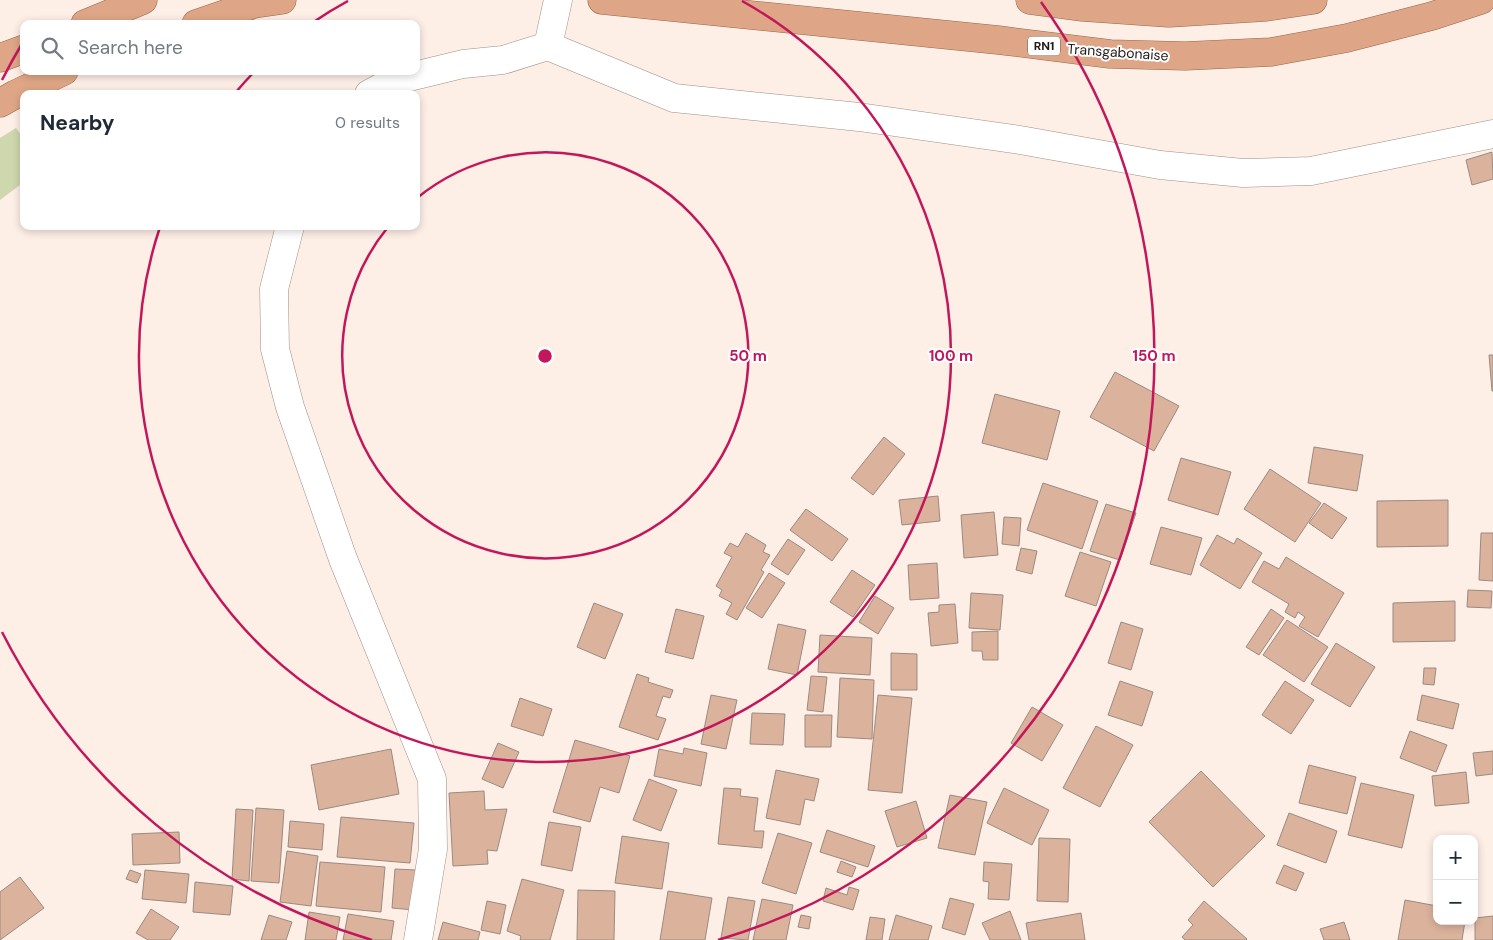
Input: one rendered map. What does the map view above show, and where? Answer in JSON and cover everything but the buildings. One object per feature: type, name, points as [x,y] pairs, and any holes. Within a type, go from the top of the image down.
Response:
[{"type":"highway","points":[[95,20],[143,0]]},
{"type":"highway","points":[[208,20],[254,4],[282,0]]},
{"type":"highway","name":"Transgabonaise","points":[[602,0],[998,40],[1110,54],[1185,56],[1271,52],[1347,38],[1432,16],[1481,0]]},
{"type":"highway","points":[[1030,0],[1083,7],[1169,13],[1266,7],[1314,0]]},
{"type":"highway","points":[[0,58],[20,50]]},
{"type":"highway","points":[[24,90],[56,75]]},
{"type":"highway","points":[[0,103],[20,92]]},
{"type":"street","points":[[548,46],[558,0]]},
{"type":"street","points":[[420,74],[463,64],[503,60],[548,46],[674,98],[859,117],[1020,140],[1160,165],[1243,173],[1311,171],[1493,134]]},
{"type":"street","points":[[376,90],[393,81],[418,75]]},
{"type":"street","points":[[289,230],[274,289],[275,348],[290,407],[343,559],[432,779],[433,849],[418,940]]},
{"type":"green space","points":[[16,128],[20,134],[20,185],[0,200],[0,138]]}]
